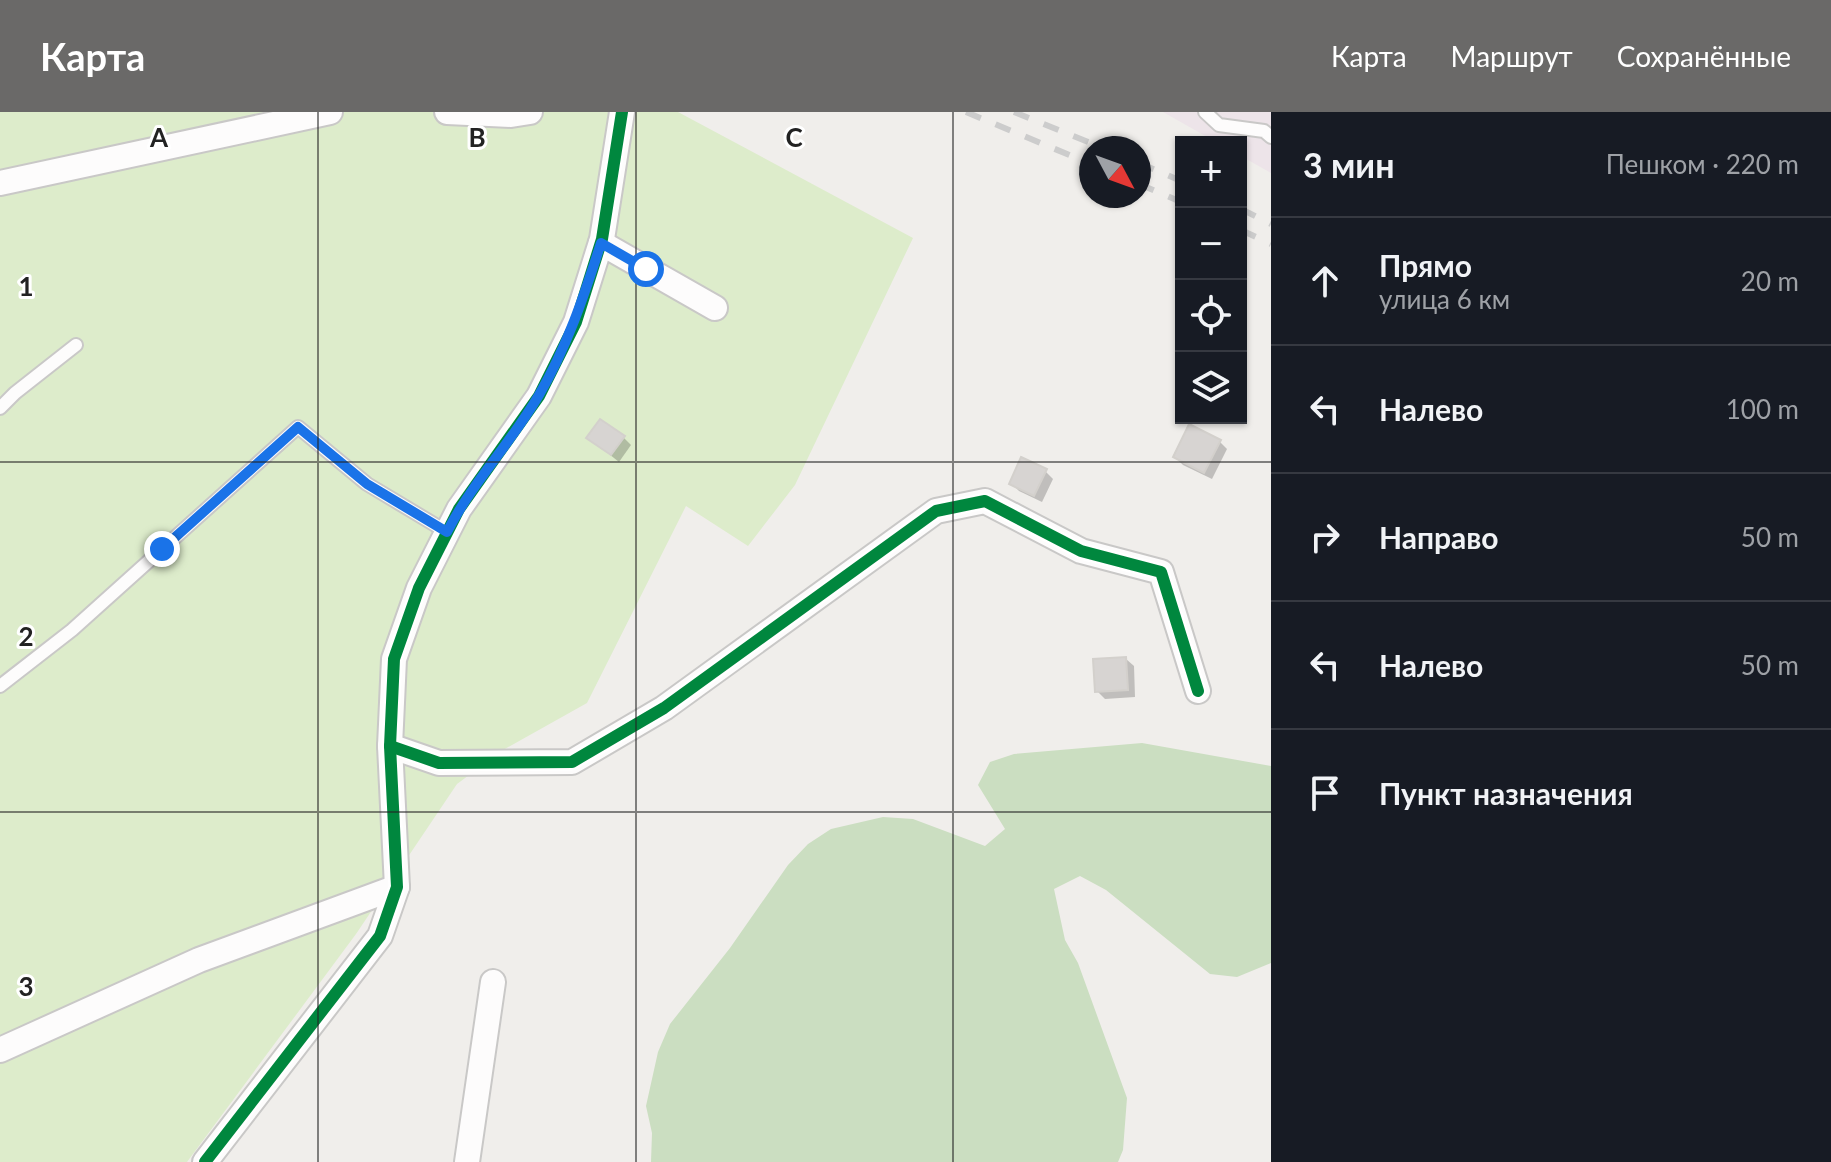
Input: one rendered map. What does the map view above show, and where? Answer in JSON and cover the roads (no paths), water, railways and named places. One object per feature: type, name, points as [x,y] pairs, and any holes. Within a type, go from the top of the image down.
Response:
[{"type":"street","points":[[0,183],[330,112]]},
{"type":"street","points":[[447,112],[511,115],[530,112]]},
{"type":"street","points":[[205,1162],[380,936],[397,887],[390,746],[394,659],[419,588],[459,509],[539,396],[576,322],[601,243],[622,112]]},
{"type":"street","points":[[601,243],[715,308]]},
{"type":"street","points":[[390,746],[439,763],[572,762],[664,708],[936,511],[985,501],[1081,551],[1161,572],[1198,691]]},
{"type":"street","points":[[0,1050],[199,960],[397,887]]},
{"type":"street","points":[[467,1162],[493,982]]},
{"type":"lane","points":[[1205,112],[1219,125],[1264,131],[1271,137]]},
{"type":"lane","points":[[0,408],[76,345]]},
{"type":"lane","points":[[0,686],[72,630],[298,427],[367,484],[447,532]]},
{"type":"railway","points":[[966,112],[1079,159]]},
{"type":"railway","points":[[1014,112],[1079,138]]},
{"type":"railway","points":[[1151,168],[1175,178]]},
{"type":"railway","points":[[1151,189],[1175,199]]},
{"type":"railway","points":[[1247,212],[1271,224]]},
{"type":"railway","points":[[1247,233],[1271,244]]}]
